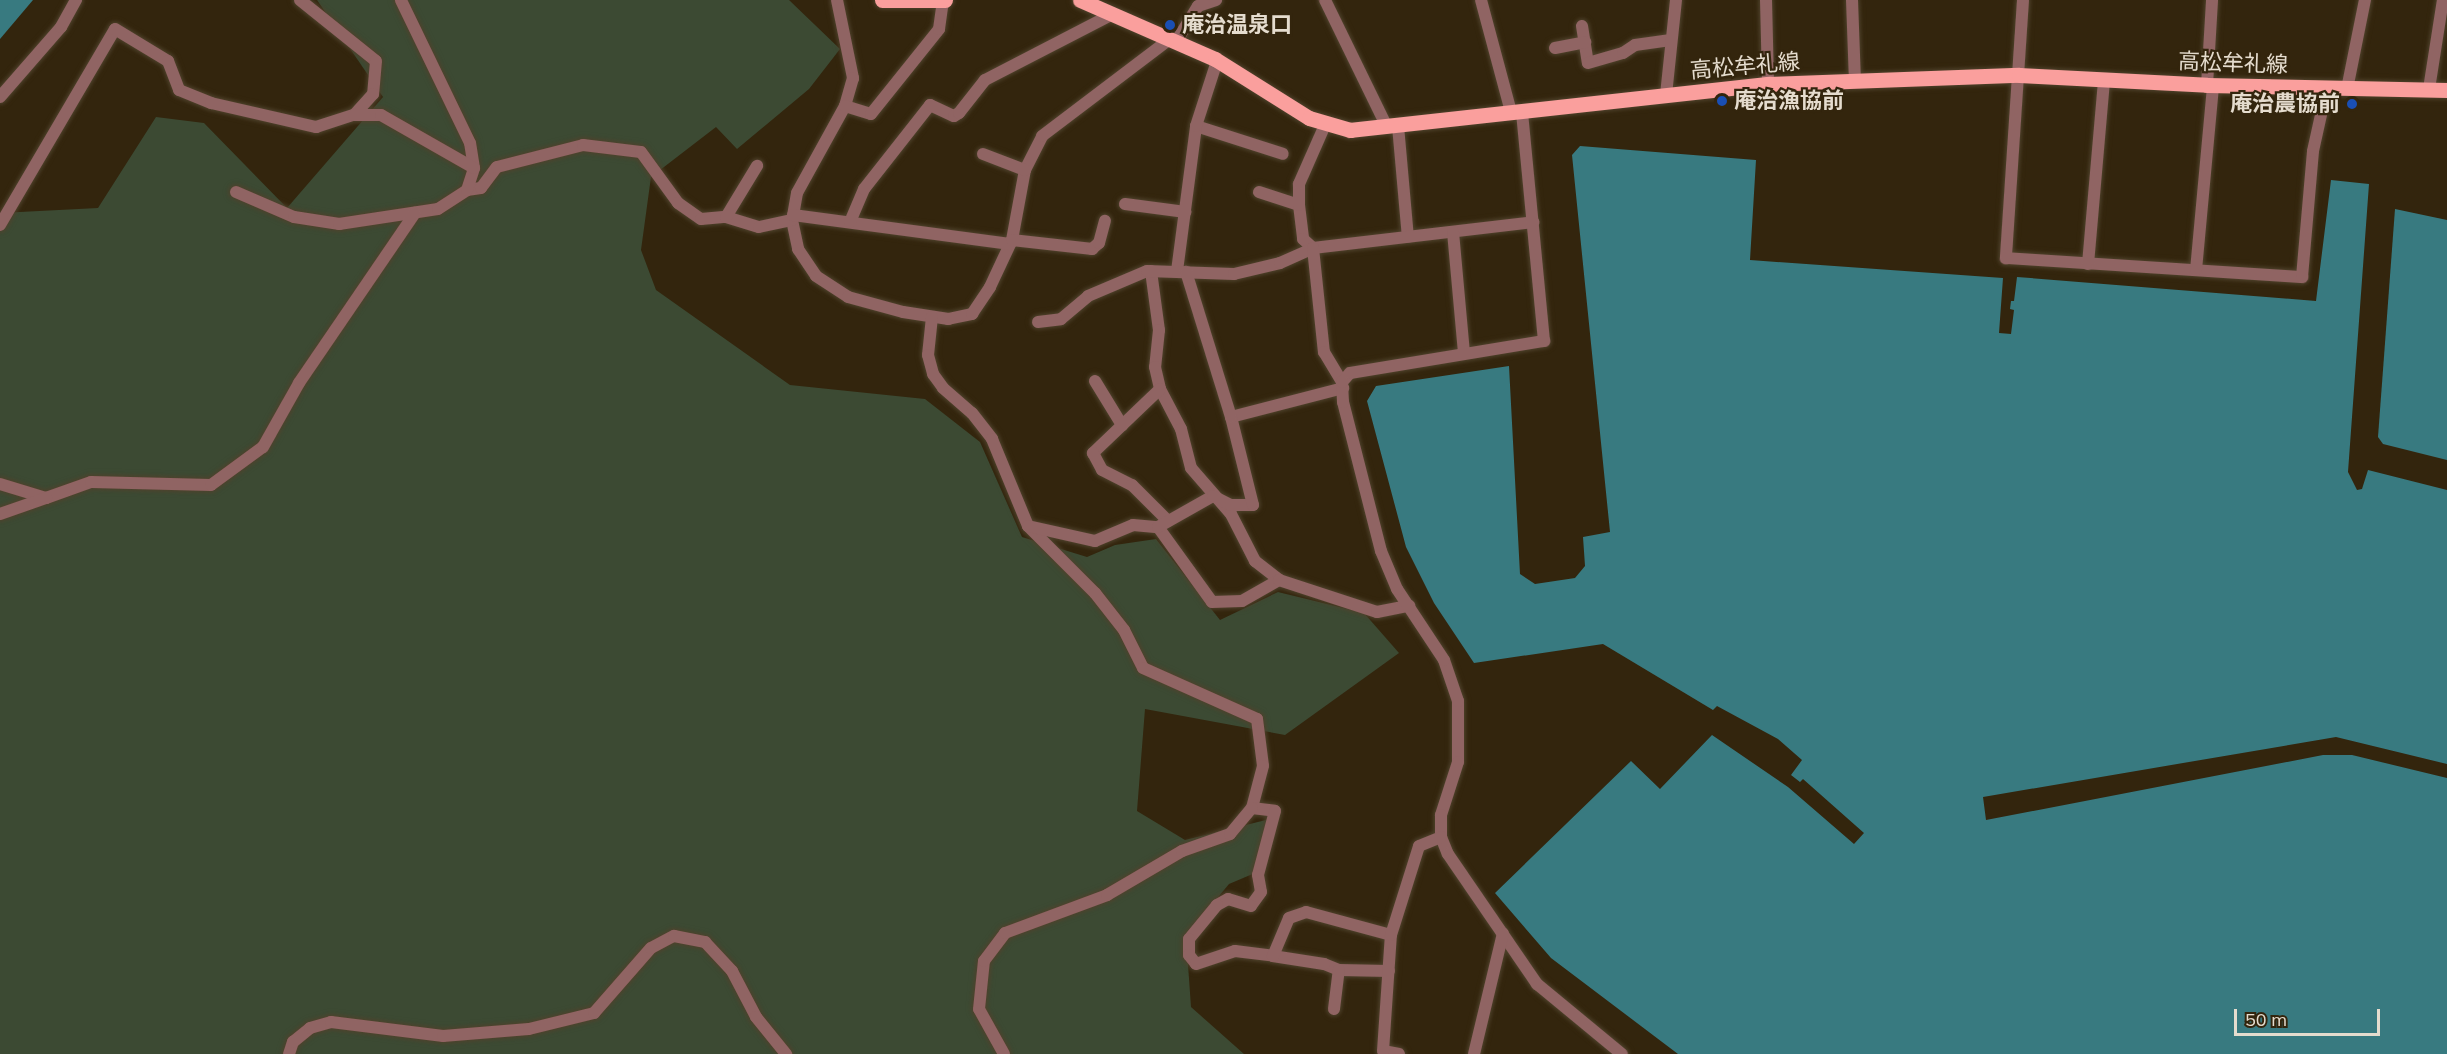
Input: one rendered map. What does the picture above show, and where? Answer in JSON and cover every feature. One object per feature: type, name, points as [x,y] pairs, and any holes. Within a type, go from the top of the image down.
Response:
[{"type":"main road","points":[[882,0],[944,0]]},
{"type":"main road","name":"高松牟礼線","points":[[1080,0],[1217,61],[1325,125],[1350,130],[1768,84],[2019,75],[2210,85],[2447,90]]},
{"type":"street","points":[[0,97],[62,27],[76,0]]},
{"type":"street","points":[[300,0],[376,61],[373,94],[354,115]]},
{"type":"street","points":[[401,0],[470,142],[474,168],[466,190]]},
{"type":"street","points":[[837,0],[853,78],[845,106],[797,193],[793,218],[798,249],[816,276],[848,297],[948,319],[972,314],[990,287],[1011,242],[1025,170],[1042,136],[1173,40],[1198,6],[1216,0]]},
{"type":"street","points":[[845,106],[871,114],[939,29],[944,0]]},
{"type":"street","points":[[1325,0],[1393,126],[1408,237]]},
{"type":"street","points":[[1231,417],[1343,385],[1350,373],[1544,341],[1533,222],[1516,112],[1481,0]]},
{"type":"street","points":[[1666,95],[1676,0]]},
{"type":"street","points":[[1766,0],[1768,84]]},
{"type":"street","points":[[1852,0],[1855,81]]},
{"type":"street","points":[[2023,0],[2006,258],[2302,277],[2313,151],[2327,88]]},
{"type":"street","points":[[2196,270],[2210,85],[2212,0]]},
{"type":"street","points":[[2347,89],[2366,0]]},
{"type":"street","points":[[2428,89],[2443,0]]},
{"type":"street","points":[[850,222],[864,189],[930,105],[954,116],[985,80],[1113,14]]},
{"type":"street","points":[[1582,26],[1588,63],[1623,53],[1635,45],[1671,40]]},
{"type":"street","points":[[0,225],[115,29],[168,61],[179,90],[211,103],[316,127],[354,115],[381,115],[474,168]]},
{"type":"street","points":[[1555,48],[1585,42]]},
{"type":"street","points":[[1213,496],[1231,505],[1253,505],[1231,417],[1181,272],[1185,212],[1196,126],[1217,61]]},
{"type":"street","points":[[2088,264],[2104,80]]},
{"type":"street","points":[[1325,125],[1299,184],[1303,239],[1313,248],[1324,352],[1343,385],[1381,551],[1409,606],[1444,660],[1458,701],[1458,762],[1441,815],[1441,837],[1448,854],[1537,984],[1622,1054]]},
{"type":"street","points":[[1196,126],[1283,154]]},
{"type":"street","points":[[236,192],[294,218],[339,224],[438,209],[466,190],[481,188],[497,167],[583,145],[641,152],[678,203],[701,219],[726,217],[759,227],[793,218],[850,222],[1011,242],[1092,249],[1099,243],[1104,221]]},
{"type":"street","points":[[983,154],[1025,170]]},
{"type":"street","points":[[726,217],[757,166]]},
{"type":"street","points":[[1259,192],[1299,205]]},
{"type":"street","points":[[1125,204],[1185,212]]},
{"type":"street","points":[[0,514],[91,482],[211,485],[264,447],[299,383],[415,213]]},
{"type":"street","points":[[1038,322],[1061,319],[1088,296],[1150,271],[1234,274],[1280,263],[1313,248],[1533,222]]},
{"type":"street","points":[[1453,232],[1464,354]]},
{"type":"street","points":[[1150,271],[1160,330],[1155,367],[1160,389],[1181,429],[1191,468],[1231,514],[1255,561],[1279,580],[1377,612],[1409,606]]},
{"type":"street","points":[[932,316],[928,356],[933,374],[943,388],[972,413],[992,439],[1028,526],[1095,593],[1124,630],[1143,668],[1257,719],[1263,766],[1252,808],[1230,834],[1182,851],[1107,895],[1005,933],[984,962],[979,1009],[1004,1054]]},
{"type":"street","points":[[1095,381],[1122,425]]},
{"type":"street","points":[[1160,389],[1093,453],[1102,470],[1132,485],[1163,524],[1212,602],[1242,601],[1279,580]]},
{"type":"street","points":[[0,484],[46,498]]},
{"type":"street","points":[[1028,526],[1095,541],[1133,525],[1163,524],[1213,496]]},
{"type":"street","points":[[1252,808],[1275,811],[1258,874],[1261,892],[1251,906],[1228,899],[1217,905],[1189,939],[1189,955],[1196,964],[1235,951],[1273,956],[1338,970],[1389,971]]},
{"type":"street","points":[[1399,1054],[1383,1051],[1391,935],[1419,846],[1441,837]]},
{"type":"street","points":[[1273,956],[1289,918],[1306,912],[1391,935]]},
{"type":"street","points":[[1474,1054],[1503,933]]},
{"type":"street","points":[[289,1054],[293,1042],[310,1028],[332,1022],[443,1036],[529,1029],[594,1013],[651,948],[674,936],[705,942],[732,971],[756,1017],[786,1054]]},
{"type":"street","points":[[1334,1009],[1338,970]]},
{"type":"green space","points":[[317,0],[789,0],[840,49],[809,89],[737,149],[716,127],[651,177],[641,250],[656,290],[790,385],[925,399],[980,442],[1022,537],[1087,557],[1115,545],[1156,539],[1220,620],[1278,592],[1364,613],[1399,653],[1285,735],[1145,709],[1137,811],[1185,840],[1270,819],[1255,873],[1229,884],[1186,936],[1191,1007],[1244,1054],[0,1054],[0,213],[98,208],[156,117],[204,123],[287,208],[383,97]]},
{"type":"water","points":[[0,0],[33,0],[0,39]]},
{"type":"water","points":[[1580,146],[1756,160],[1750,260],[2003,278],[1999,333],[2011,334],[2014,310],[2010,309],[2011,301],[2014,301],[2017,277],[2316,301],[2331,180],[2369,184],[2348,472],[2357,490],[2362,489],[2368,470],[2447,490],[2447,1054],[1678,1054],[1551,958],[1495,893],[1631,761],[1660,789],[1712,735],[1788,787],[1854,844],[1864,833],[1803,779],[1800,782],[1791,775],[1802,760],[1778,739],[1717,706],[1713,710],[1603,644],[1474,663],[1434,603],[1406,547],[1367,401],[1376,386],[1509,366],[1520,574],[1535,584],[1575,578],[1585,566],[1583,537],[1610,532],[1572,155]]},
{"type":"water","points":[[2395,209],[2447,220],[2447,460],[2383,444],[2378,437]]},
{"type":"pier","points":[[2336,737],[2447,764],[2447,778],[2352,755],[2323,755],[1986,820],[1983,797]]},
{"type":"place","name":"庵治温泉口","points":[[1170,25]]},
{"type":"place","name":"庵治漁協前","points":[[1722,101]]},
{"type":"place","name":"庵治農協前","points":[[2352,104]]}]
